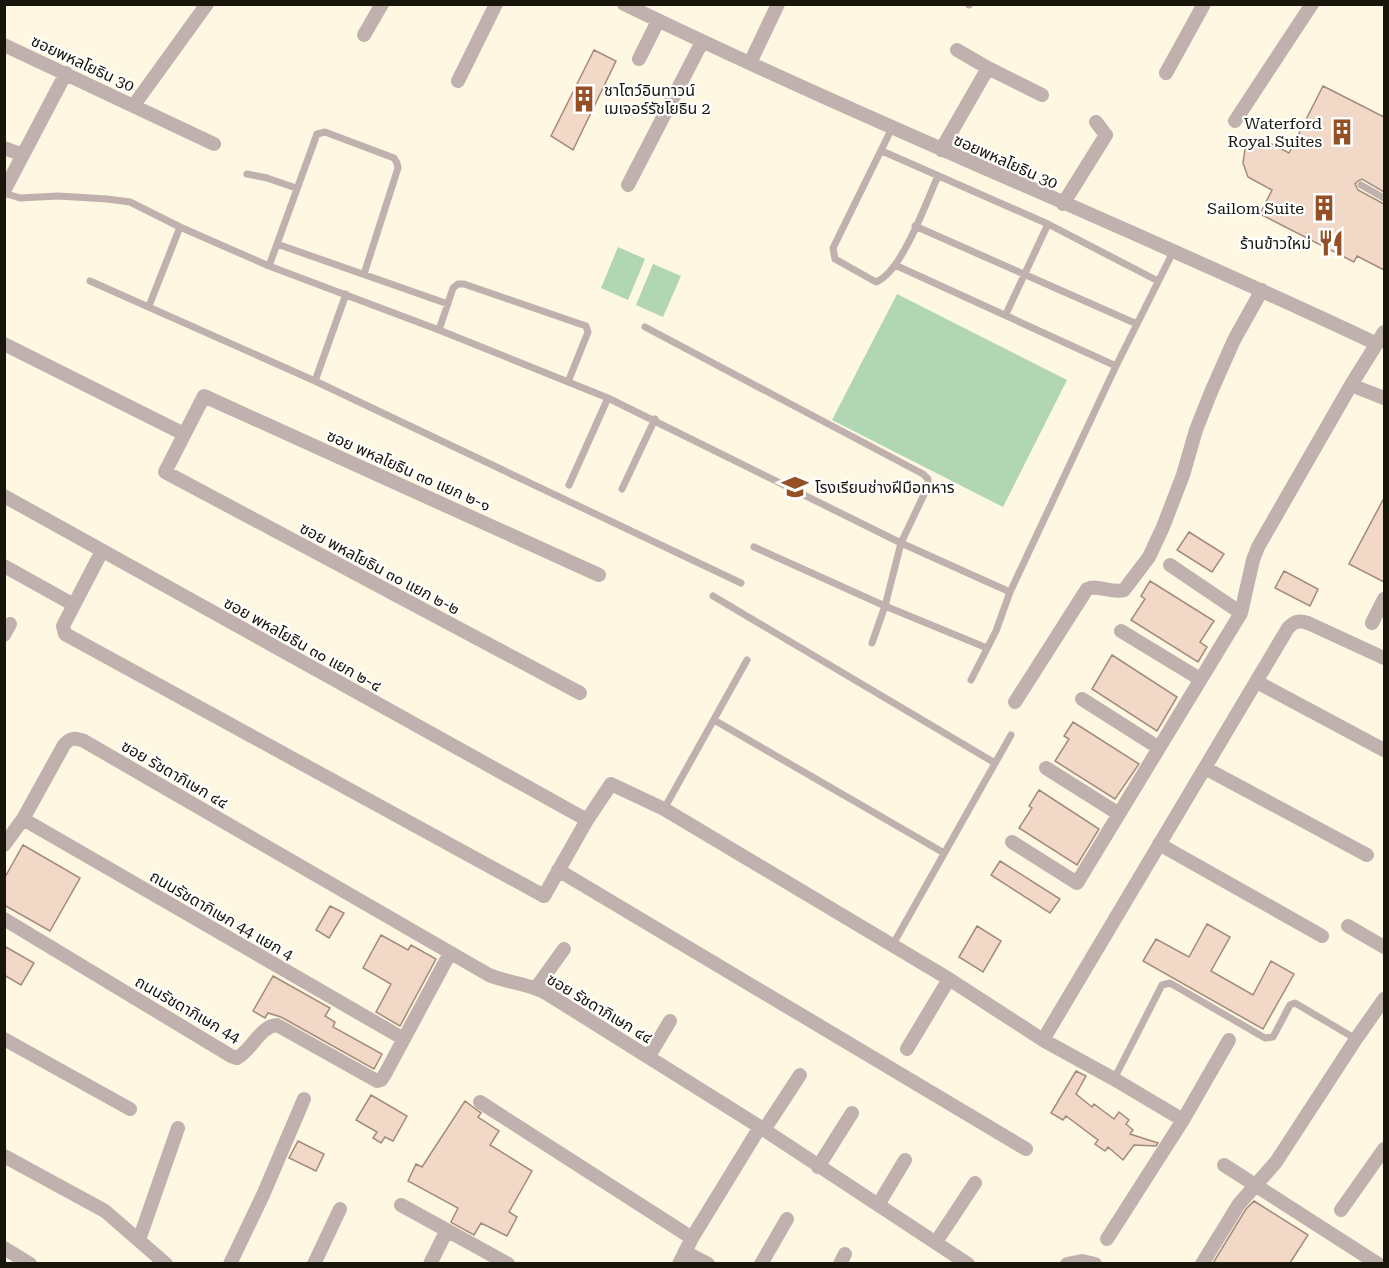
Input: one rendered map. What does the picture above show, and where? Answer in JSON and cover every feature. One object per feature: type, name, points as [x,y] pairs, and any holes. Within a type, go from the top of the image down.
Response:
[{"type":"street","name":"ซอยพหลโยธิน 30","points":[[4,45],[134,105],[207,4]]},
{"type":"street","points":[[364,35],[382,4]]},
{"type":"street","points":[[458,81],[496,4]]},
{"type":"street","name":"ซอยพหลโยธิน 30","points":[[624,4],[892,128],[1262,290],[1377,344]]},
{"type":"street","points":[[750,63],[778,4]]},
{"type":"street","points":[[1166,73],[1204,4]]},
{"type":"street","points":[[1235,121],[1312,4]]},
{"type":"street","points":[[639,58],[658,21]]},
{"type":"street","points":[[628,185],[702,42]]},
{"type":"street","points":[[957,50],[1042,95]]},
{"type":"street","points":[[941,150],[988,68]]},
{"type":"street","points":[[4,192],[66,73]]},
{"type":"street","points":[[134,105],[214,144]]},
{"type":"street","points":[[1063,204],[1106,135],[1096,122]]},
{"type":"street","points":[[4,148],[23,155]]},
{"type":"street","points":[[1015,702],[1087,589],[1091,587],[1117,592],[1124,590],[1149,557],[1184,475],[1194,437],[1211,392],[1234,340],[1262,290]]},
{"type":"street","points":[[1012,842],[1077,882],[1241,613],[1253,560],[1258,548],[1384,332]]},
{"type":"street","points":[[4,344],[184,434]]},
{"type":"street","points":[[1351,385],[1384,398]]},
{"type":"street","name":"ซอย พหลโยธิน ๓๐ แยก ๒-๑","points":[[184,434],[204,396],[599,575]]},
{"type":"street","name":"ซอย พหลโยธิน ๓๐ แยก ๒-๒","points":[[184,434],[165,472],[580,693]]},
{"type":"street","name":"ซอย พหลโยธิน ๓๐ แยก ๒-๔","points":[[4,496],[587,820]]},
{"type":"street","points":[[102,551],[63,626],[65,634],[544,896],[587,820],[611,784],[664,809],[949,979],[1043,1040],[1183,1120]]},
{"type":"street","points":[[4,566],[74,605]]},
{"type":"street","points":[[1170,566],[1241,613]]},
{"type":"street","points":[[1372,623],[1384,599]]},
{"type":"street","points":[[1043,1040],[1288,628],[1300,621],[1384,658]]},
{"type":"street","points":[[1121,631],[1200,679]]},
{"type":"street","points":[[1257,682],[1384,750]]},
{"type":"street","points":[[1082,699],[1159,748]]},
{"type":"street","name":"ซอย รัชดาภิเษก ๔๔","points":[[23,819],[64,745],[68,740],[74,738],[84,741],[450,953],[502,980],[536,988],[649,1056],[968,1263]]},
{"type":"street","points":[[1046,768],[1119,814]]},
{"type":"street","points":[[1206,768],[1366,855]]},
{"type":"street","points":[[5,844],[23,819]]},
{"type":"street","name":"ถนนรัชดาภิเษก 44 แยก 4","points":[[23,819],[404,1039]]},
{"type":"street","points":[[1159,844],[1322,936]]},
{"type":"street","points":[[558,870],[1026,1149]]},
{"type":"street","name":"ถนนรัชดาภิเษก 44","points":[[4,919],[231,1056],[237,1058],[244,1054],[265,1029],[277,1025],[377,1081],[381,1080],[385,1074],[450,953]]},
{"type":"street","points":[[1348,926],[1384,947]]},
{"type":"street","points":[[536,988],[564,949]]},
{"type":"street","points":[[908,1049],[949,979]]},
{"type":"street","points":[[1206,1262],[1234,1212],[1276,1162],[1384,999]]},
{"type":"street","points":[[649,1056],[670,1021]]},
{"type":"street","points":[[4,1039],[130,1109]]},
{"type":"street","points":[[1107,1239],[1183,1120],[1229,1040]]},
{"type":"street","points":[[708,1263],[682,1258],[692,1238],[762,1129],[800,1075]]},
{"type":"street","points":[[230,1263],[263,1195],[304,1099]]},
{"type":"street","points":[[480,1102],[692,1238]]},
{"type":"street","points":[[818,1167],[852,1113]]},
{"type":"street","points":[[139,1240],[178,1128]]},
{"type":"street","points":[[1341,1210],[1384,1149]]},
{"type":"street","points":[[4,1156],[105,1211],[166,1263]]},
{"type":"street","points":[[878,1205],[905,1160]]},
{"type":"street","points":[[1224,1165],[1378,1263]]},
{"type":"street","points":[[936,1242],[975,1183]]},
{"type":"street","points":[[401,1205],[508,1263]]},
{"type":"street","points":[[314,1263],[340,1209]]},
{"type":"street","points":[[761,1263],[787,1219]]},
{"type":"street","points":[[430,1263],[447,1230]]},
{"type":"street","points":[[4,1248],[30,1263]]},
{"type":"street","points":[[1067,1263],[1082,1261],[1095,1263]]},
{"type":"lane","points":[[892,128],[833,248],[835,259],[876,282],[884,279],[896,265],[938,176]]},
{"type":"lane","points":[[269,266],[296,188],[317,134],[321,132],[394,158],[397,163],[398,168],[364,274]]},
{"type":"lane","points":[[882,151],[1048,224],[1158,281]]},
{"type":"lane","points":[[247,174],[296,188]]},
{"type":"lane","points":[[1361,185],[1384,198]]},
{"type":"lane","points":[[4,192],[20,198],[58,196],[130,202],[269,266],[439,330],[608,398],[655,419],[901,543],[1010,592]]},
{"type":"lane","points":[[1006,314],[1048,224]]},
{"type":"lane","points":[[915,226],[1137,324]]},
{"type":"lane","points":[[149,306],[180,227]]},
{"type":"lane","points":[[277,244],[448,304]]},
{"type":"lane","points":[[971,680],[996,631],[1010,592],[1116,366],[1173,252]]},
{"type":"lane","points":[[896,265],[1116,366]]},
{"type":"lane","points":[[90,281],[315,381],[741,583]]},
{"type":"lane","points":[[439,330],[453,288],[458,284],[464,284],[586,326],[588,332],[568,382]]},
{"type":"lane","points":[[315,381],[346,294]]},
{"type":"lane","points":[[645,327],[923,474],[928,479],[928,486],[901,543],[885,606],[872,643]]},
{"type":"lane","points":[[569,485],[608,398]]},
{"type":"lane","points":[[622,489],[655,419]]},
{"type":"lane","points":[[754,547],[885,606],[987,648]]},
{"type":"lane","points":[[713,596],[995,764]]},
{"type":"lane","points":[[664,809],[747,660]]},
{"type":"lane","points":[[714,720],[944,853]]},
{"type":"lane","points":[[892,946],[1011,735]]},
{"type":"lane","points":[[1114,1079],[1162,985],[1166,983],[1170,983],[1265,1038],[1273,1037],[1290,1005],[1295,1003],[1356,1039]]},
{"type":"green space","points":[[618,247],[645,259],[628,300],[601,288]]},
{"type":"green space","points":[[653,264],[681,276],[663,317],[636,305]]},
{"type":"green space","points":[[897,294],[1067,380],[1003,507],[832,420]]},
{"type":"building","name":"ชาโตว์อินทาวน์ เมเจอร์รัชโยธิน 2","points":[[594,50],[616,61],[573,150],[551,136]]},
{"type":"building","name":"Sailom Suite","points":[[1323,86],[1384,117],[1384,192],[1362,179],[1355,184],[1358,190],[1384,204],[1384,270],[1357,256],[1354,262],[1260,214],[1272,190],[1248,177],[1243,163],[1245,149],[1254,142],[1264,140],[1289,153]]},
{"type":"building","points":[[1384,498],[1384,582],[1349,564]]},
{"type":"building","points":[[1189,532],[1224,554],[1212,572],[1177,550]]},
{"type":"building","points":[[1284,571],[1318,589],[1310,606],[1275,588]]},
{"type":"building","points":[[1150,581],[1214,621],[1200,642],[1207,647],[1198,662],[1131,620],[1145,599],[1141,596]]},
{"type":"building","points":[[1112,655],[1177,697],[1157,731],[1092,689]]},
{"type":"building","points":[[1073,722],[1139,764],[1115,799],[1055,761],[1069,739],[1064,736]]},
{"type":"building","points":[[1039,790],[1099,829],[1077,865],[1019,828],[1032,808],[1029,806]]},
{"type":"building","points":[[23,845],[80,878],[50,931],[4,905],[4,879]]},
{"type":"building","points":[[1000,861],[1060,899],[1050,913],[991,875]]},
{"type":"building","points":[[330,906],[344,913],[329,938],[316,930]]},
{"type":"building","points":[[1207,924],[1230,937],[1211,971],[1253,995],[1271,961],[1294,974],[1263,1029],[1143,961],[1156,939],[1189,957]]},
{"type":"building","points":[[977,926],[1001,941],[983,972],[959,957]]},
{"type":"building","points":[[381,935],[408,950],[411,945],[436,959],[400,1026],[376,1012],[391,984],[363,968]]},
{"type":"building","points":[[4,946],[34,963],[21,985],[4,975]]},
{"type":"building","points":[[273,976],[330,1008],[325,1016],[335,1022],[333,1027],[382,1054],[374,1069],[281,1017],[268,1013],[265,1018],[253,1011]]},
{"type":"building","points":[[1076,1071],[1086,1076],[1076,1094],[1092,1107],[1094,1104],[1114,1119],[1119,1112],[1129,1120],[1126,1124],[1133,1130],[1130,1134],[1158,1143],[1156,1146],[1134,1145],[1123,1160],[1108,1147],[1105,1151],[1095,1144],[1098,1140],[1066,1116],[1063,1120],[1051,1113]]},
{"type":"building","points":[[371,1095],[407,1116],[393,1141],[385,1137],[381,1143],[373,1138],[377,1132],[356,1120]]},
{"type":"building","points":[[465,1101],[481,1113],[478,1117],[499,1131],[490,1145],[532,1171],[509,1212],[517,1217],[507,1236],[481,1223],[474,1235],[452,1223],[458,1208],[408,1181],[416,1164],[422,1167]]},
{"type":"building","points":[[298,1141],[324,1154],[316,1171],[289,1158]]},
{"type":"building","points":[[1254,1201],[1308,1235],[1290,1263],[1213,1263],[1246,1209]]},
{"type":"place","name":"ชาโตว์อินทาวน์ เมเจอร์รัชโยธิน 2","points":[[584,99]]},
{"type":"place","name":"Waterford Royal Suites","points":[[1342,132]]},
{"type":"place","name":"Sailom Suite","points":[[1324,208]]},
{"type":"place","name":"ร้านข้าวใหม่","points":[[1331,243]]},
{"type":"place","name":"โรงเรียนช่างฝีมือทหาร","points":[[795,487]]}]
